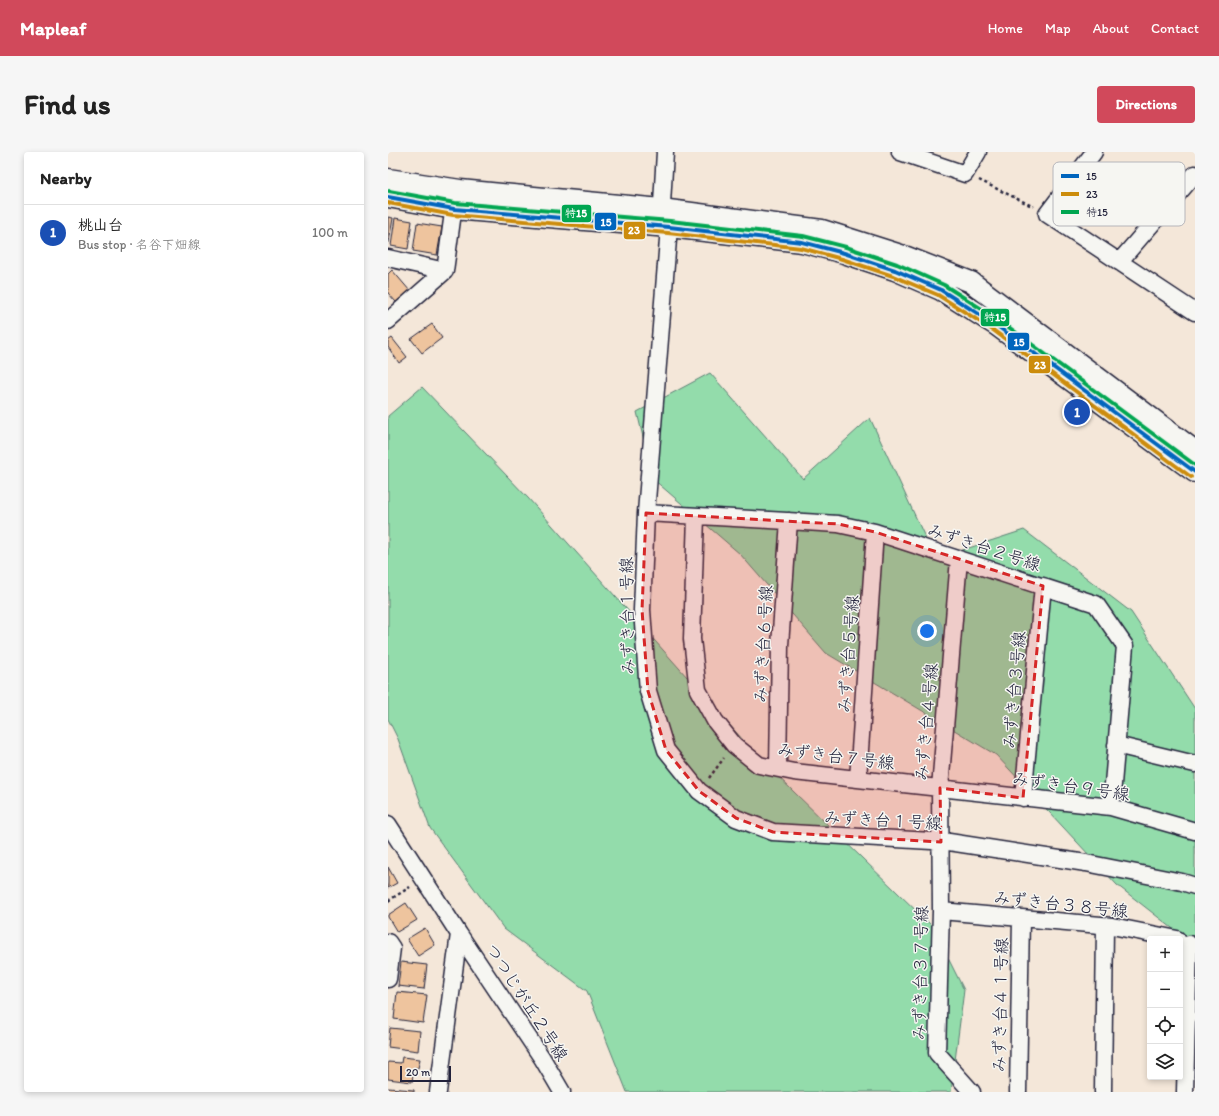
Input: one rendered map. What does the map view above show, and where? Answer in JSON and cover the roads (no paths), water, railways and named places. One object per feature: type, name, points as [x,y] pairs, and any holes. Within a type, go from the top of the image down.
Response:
[{"type":"street","name":"みずき台１号線","points":[[665,152],[664,221],[646,513],[642,610],[648,691],[666,750],[699,791],[736,818],[773,832],[941,842],[1086,863],[1182,882],[1195,886]]},
{"type":"street","points":[[900,152],[965,174],[978,152]]},
{"type":"street","points":[[1086,162],[1094,152]]},
{"type":"street","points":[[1185,186],[1195,174]]},
{"type":"street","points":[[388,179],[455,199]]},
{"type":"street","points":[[388,197],[455,199],[664,221],[802,242],[844,253],[894,270],[941,290],[996,325],[1195,472]]},
{"type":"street","points":[[388,320],[445,271],[455,199]]},
{"type":"street","points":[[1053,206],[1047,214],[1053,218]]},
{"type":"street","points":[[664,221],[822,230],[907,257],[971,282],[1195,450]]},
{"type":"street","points":[[1065,226],[1195,312]]},
{"type":"street","points":[[1119,262],[1150,226]]},
{"type":"street","points":[[388,258],[445,271]]},
{"type":"street","name":"みずき台２号線","points":[[646,513],[838,524],[875,532],[1096,604],[1125,646],[1111,808]]},
{"type":"street","name":"みずき台７号線","points":[[696,516],[692,639],[698,690],[715,721],[734,745],[759,765],[794,772],[940,788]]},
{"type":"street","name":"みずき台６号線","points":[[778,768],[780,645],[789,521]]},
{"type":"street","name":"みずき台５号線","points":[[858,779],[875,532]]},
{"type":"street","name":"みずき台４号線","points":[[941,842],[940,788],[959,559]]},
{"type":"street","name":"みずき台３号線","points":[[1023,798],[1043,586]]},
{"type":"street","points":[[1116,745],[1195,764]]},
{"type":"street","name":"みずき台９号線","points":[[940,788],[1111,808],[1195,831]]},
{"type":"street","name":"つつじが丘２号線","points":[[388,824],[542,1058],[562,1092]]},
{"type":"street","name":"みずき台３７号線","points":[[941,842],[937,1053],[972,1092]]},
{"type":"street","name":"みずき台３８号線","points":[[940,911],[1105,926],[1185,942]]},
{"type":"street","name":"みずき台４１号線","points":[[1018,1092],[1021,918]]},
{"type":"street","points":[[1103,1092],[1105,926]]},
{"type":"street","points":[[438,1092],[460,934]]},
{"type":"street","points":[[388,942],[392,948],[388,979]]},
{"type":"street","points":[[1185,942],[1185,1092]]},
{"type":"place","name":"桃山台","points":[[1077,412]]}]
